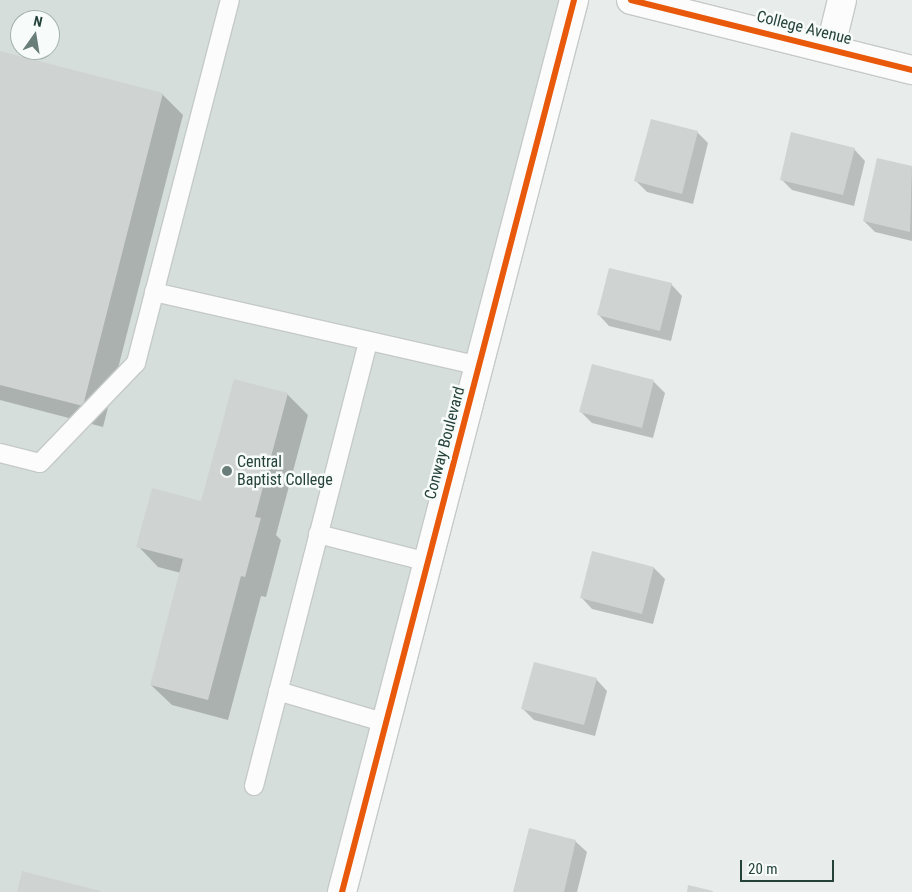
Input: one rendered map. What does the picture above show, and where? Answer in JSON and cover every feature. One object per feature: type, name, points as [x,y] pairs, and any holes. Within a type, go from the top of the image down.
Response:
[{"type":"street","name":"Conway Boulevard","points":[[342,892],[574,0]]},
{"type":"street","name":"College Avenue","points":[[631,0],[912,70]]},
{"type":"street","points":[[830,49],[842,0]]},
{"type":"lane","points":[[0,453],[40,463],[136,363],[230,0]]},
{"type":"lane","points":[[154,292],[479,366]]},
{"type":"lane","points":[[254,786],[368,341]]},
{"type":"lane","points":[[318,534],[428,562]]},
{"type":"lane","points":[[278,692],[386,723]]},
{"type":"shaded area","name":"Central Baptist College","points":[[0,0],[574,0],[348,892],[0,892]]},
{"type":"building","points":[[0,51],[10,54],[10,60],[35,60],[163,93],[83,406],[0,385]]},
{"type":"building","points":[[651,119],[698,131],[682,194],[634,181]]},
{"type":"building","points":[[791,132],[855,148],[843,195],[780,180]]},
{"type":"building","points":[[877,158],[912,166],[910,232],[863,221]]},
{"type":"building","points":[[609,268],[672,283],[660,331],[597,315]]},
{"type":"building","points":[[592,364],[654,380],[642,428],[579,412]]},
{"type":"building","points":[[234,379],[288,393],[255,517],[261,518],[245,577],[241,576],[208,700],[150,685],[183,559],[136,547],[152,488],[201,501]]},
{"type":"building","points":[[592,551],[654,567],[642,614],[580,598]]},
{"type":"building","points":[[534,662],[597,678],[584,725],[521,709]]},
{"type":"building","points":[[529,828],[576,840],[564,892],[513,892]]},
{"type":"building","points":[[22,871],[101,891],[101,892],[17,892]]},
{"type":"building","points":[[688,885],[713,891],[713,892],[687,892]]},
{"type":"cycle path","points":[[342,892],[574,0]]},
{"type":"cycle path","points":[[631,0],[912,70]]},
{"type":"place","name":"Central Baptist College","points":[[227,471]]}]
